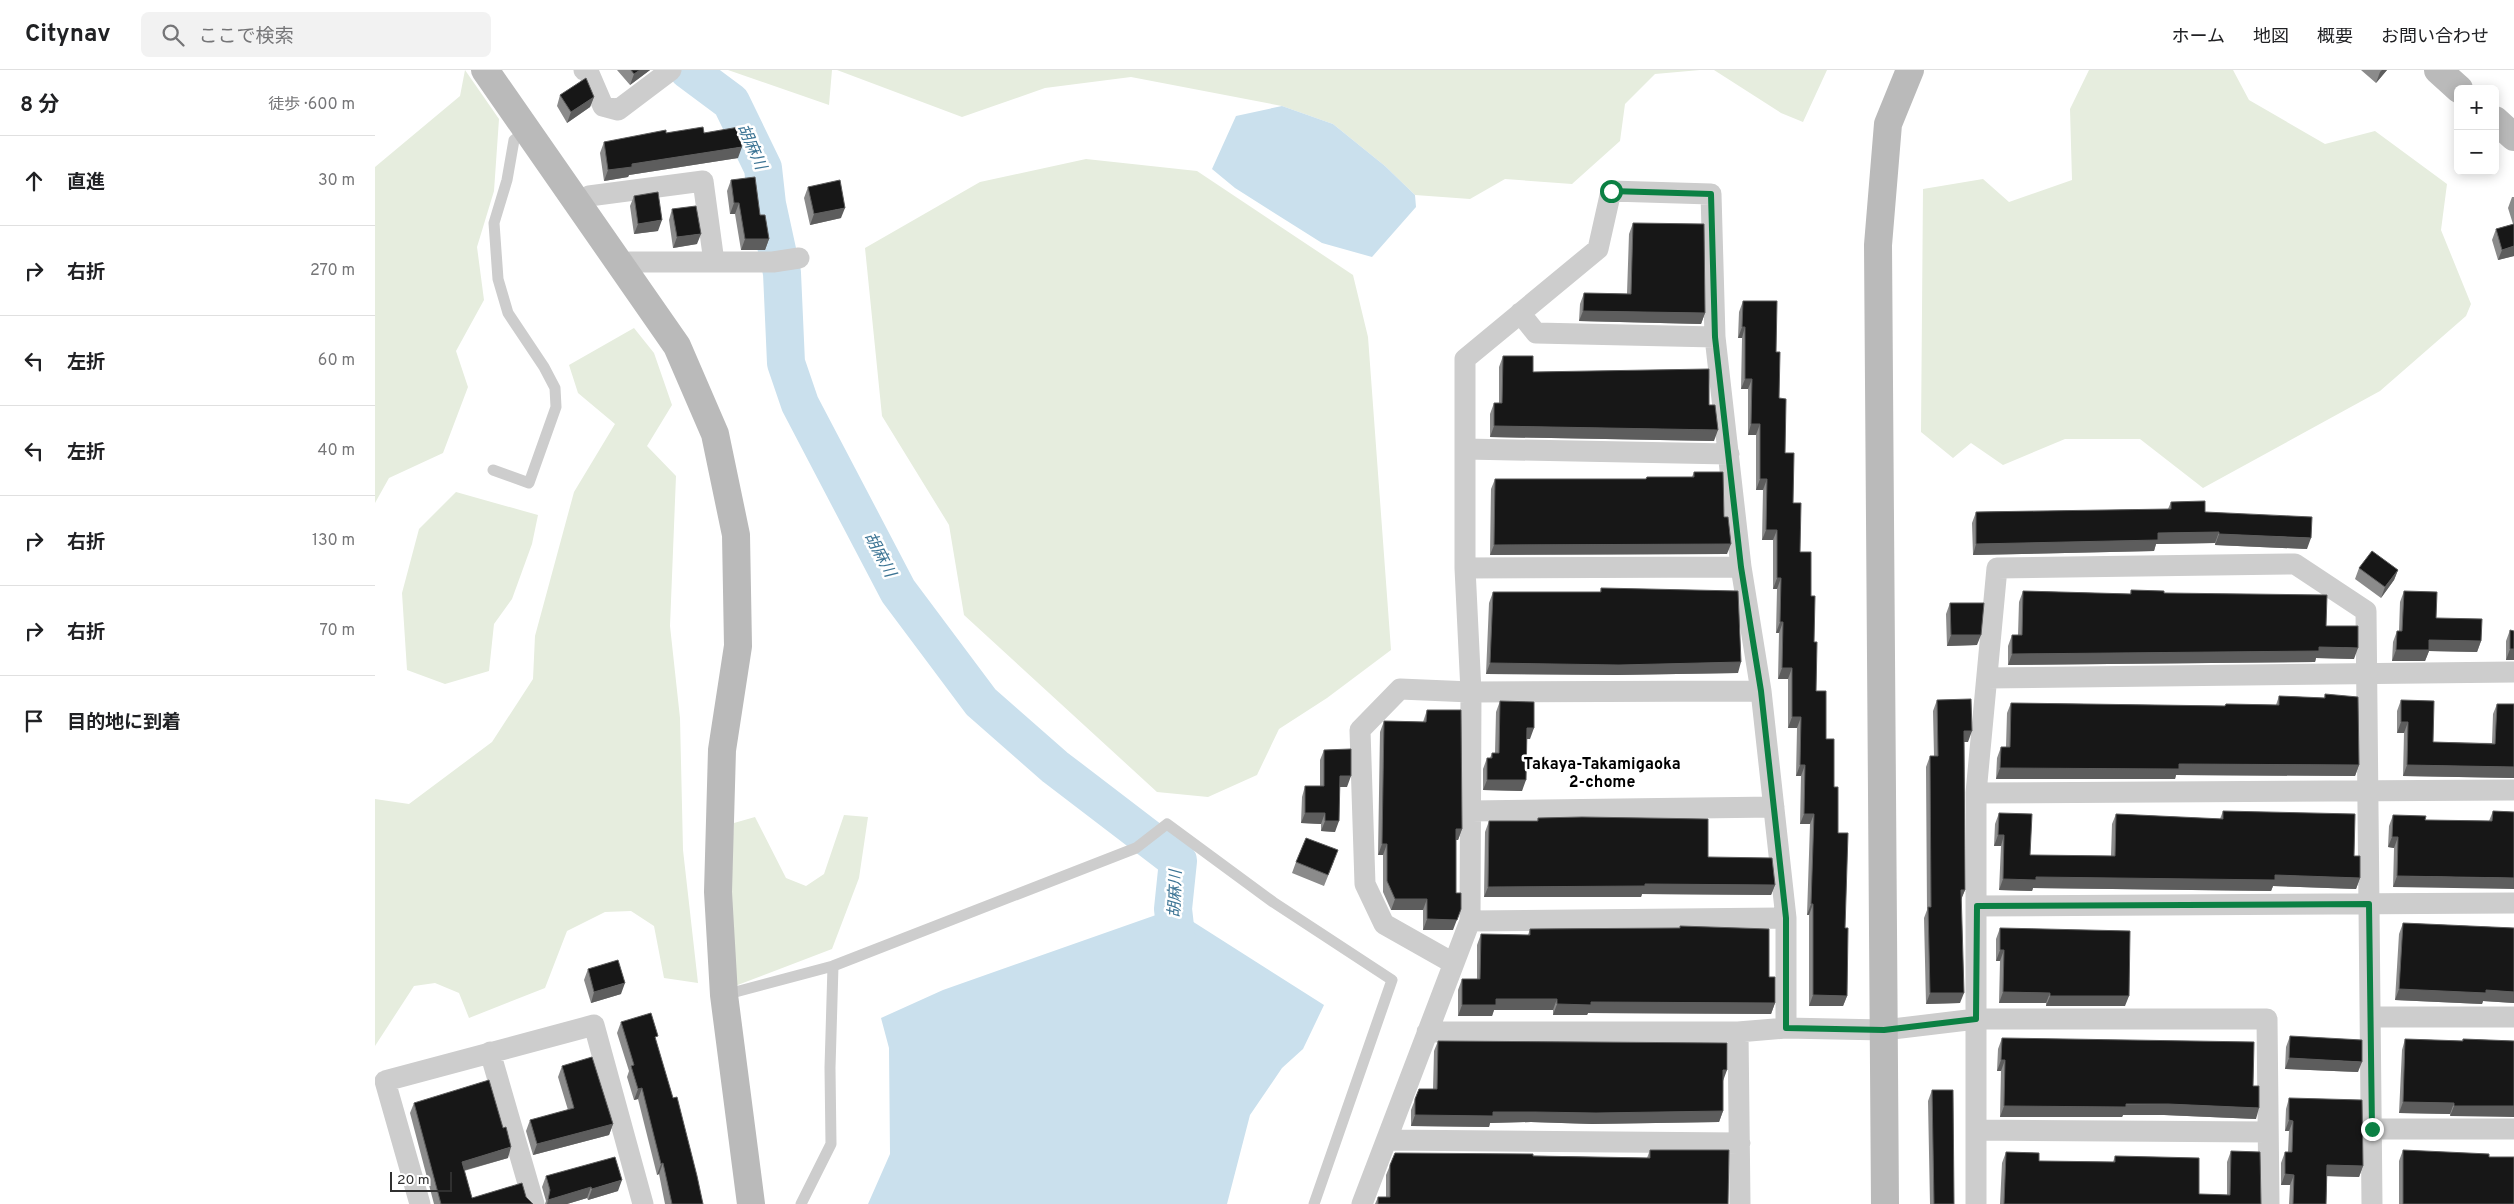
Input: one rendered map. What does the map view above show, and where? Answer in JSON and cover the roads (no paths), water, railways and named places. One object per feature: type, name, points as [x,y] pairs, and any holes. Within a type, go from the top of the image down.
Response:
[{"type":"street","points":[[585,70],[589,71],[603,106],[618,110],[671,70]]},
{"type":"street","points":[[1885,1204],[1879,245],[1889,124],[1910,70]]},
{"type":"street","points":[[2438,70],[2455,85]]},
{"type":"street","points":[[492,72],[527,130],[677,346],[715,434],[736,535],[738,646],[722,750],[718,892],[724,995],[751,1204]]},
{"type":"street","points":[[2499,124],[2514,137]]},
{"type":"street","points":[[577,203],[589,196],[703,182],[713,262]]},
{"type":"street","points":[[1361,1204],[1470,922],[1471,692],[1465,568],[1465,359],[1598,249],[1611,191],[1711,194],[1715,337],[1741,567],[1761,691],[1786,918],[1786,1028]]},
{"type":"street","points":[[621,267],[630,262],[773,262],[799,258]]},
{"type":"street","points":[[1520,313],[1536,333],[1715,337]]},
{"type":"street","points":[[1465,449],[1729,454]]},
{"type":"street","points":[[1976,1204],[1977,793],[1997,568],[2295,564],[2366,612],[2372,1204]]},
{"type":"street","points":[[1465,568],[1741,567]]},
{"type":"street","points":[[1987,678],[2514,672]]},
{"type":"street","points":[[1453,963],[1384,924],[1365,884],[1361,730],[1400,689],[1471,692],[1761,691]]},
{"type":"street","points":[[1977,793],[2514,790]]},
{"type":"street","points":[[1471,811],[1774,807]]},
{"type":"street","points":[[1977,906],[2514,902]]},
{"type":"street","points":[[1470,922],[1786,918]]},
{"type":"street","points":[[2371,1017],[2514,1017]]},
{"type":"street","points":[[1427,1032],[1738,1032],[1786,1028],[1884,1030],[1976,1019],[2267,1019],[2269,1204]]},
{"type":"street","points":[[420,1204],[385,1081],[594,1025],[643,1204]]},
{"type":"street","points":[[1738,1032],[1739,1204]]},
{"type":"street","points":[[490,1052],[534,1204]]},
{"type":"street","points":[[2372,1129],[2514,1129]]},
{"type":"street","points":[[1976,1130],[2268,1132]]},
{"type":"street","points":[[1387,1140],[1740,1143]]},
{"type":"lane","points":[[493,470],[529,483],[556,406],[555,388],[544,367],[507,313],[498,279],[494,223],[507,180],[514,140],[527,130]]},
{"type":"lane","points":[[724,995],[833,966],[1136,848],[1167,824],[1273,902],[1392,980],[1314,1204]]},
{"type":"lane","points":[[801,1204],[831,1144],[830,1068],[833,966]]},
{"type":"water","points":[[1282,106],[1333,124],[1385,166],[1415,195],[1416,207],[1372,257],[1322,243],[1235,188],[1212,169],[1236,116]]},
{"type":"water","points":[[1173,909],[1324,1005],[1303,1049],[1282,1068],[1250,1115],[1227,1204],[868,1204],[890,1154],[889,1048],[881,1018],[943,990]]},
{"type":"waterway","name":"胡麻川","points":[[688,70],[731,102],[763,168],[767,204],[782,273],[786,363],[800,404],[898,591],[981,702],[1055,767],[1178,861],[1173,909],[1179,961]]},
{"type":"district","name":"Takaya-Takamigaoka 2-chome","points":[[1602,774]]}]
